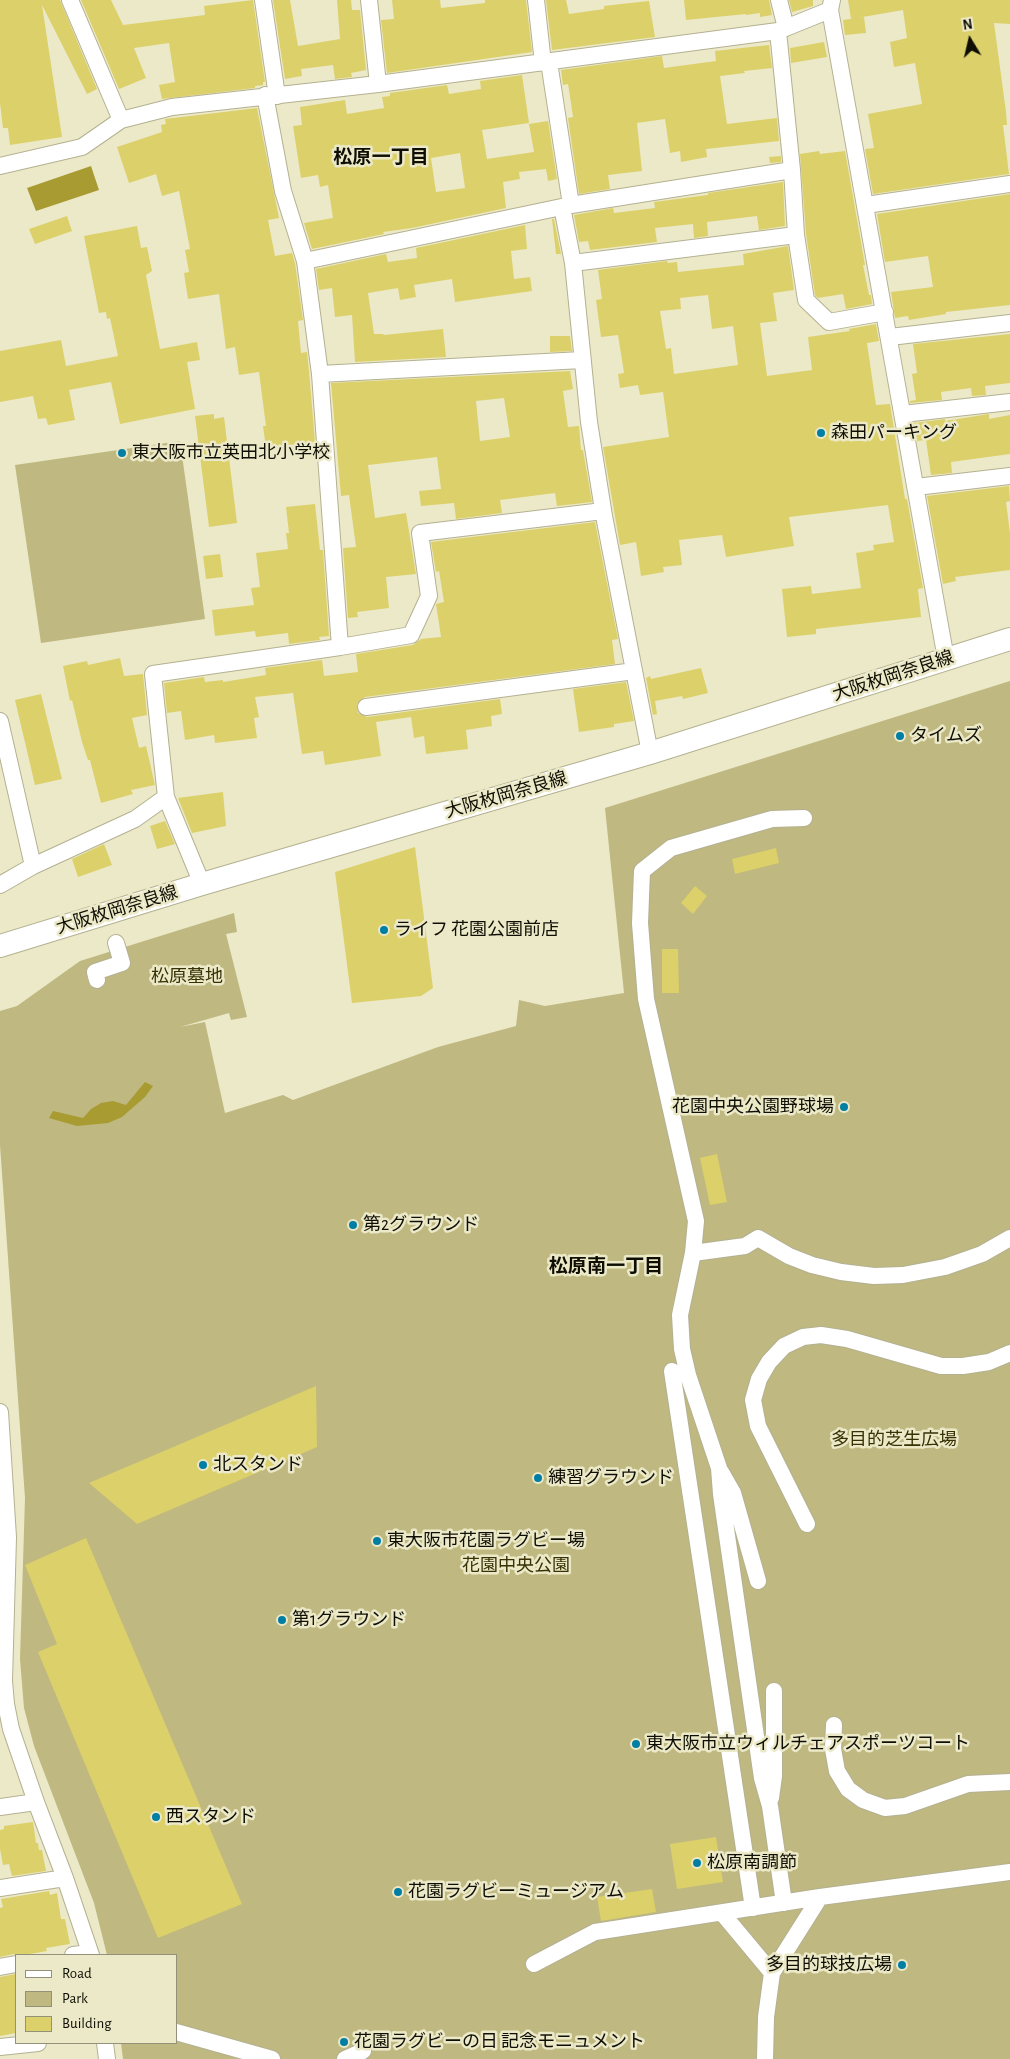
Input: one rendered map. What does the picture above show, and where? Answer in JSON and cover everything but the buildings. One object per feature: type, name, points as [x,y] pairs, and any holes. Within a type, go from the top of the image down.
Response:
[{"type":"main road","name":"大阪枚岡奈良線","points":[[0,946],[202,884],[650,752],[1010,639]]},
{"type":"street","points":[[70,0],[121,120]]},
{"type":"street","points":[[263,0],[271,96],[283,191],[305,261],[320,374],[340,647]]},
{"type":"street","points":[[370,0],[378,84]]},
{"type":"street","points":[[536,0],[567,206],[589,422],[603,511],[650,752]]},
{"type":"street","points":[[779,0],[796,235],[806,300],[829,322],[885,312]]},
{"type":"street","points":[[0,166],[82,148],[121,120],[172,107],[378,84],[782,29],[831,5],[946,659]]},
{"type":"street","points":[[305,261],[567,206],[792,170]]},
{"type":"street","points":[[866,205],[1010,184]]},
{"type":"street","points":[[573,263],[796,235]]},
{"type":"street","points":[[890,337],[1010,322]]},
{"type":"street","points":[[320,374],[582,360]]},
{"type":"street","points":[[903,414],[1010,402]]},
{"type":"street","points":[[916,487],[1010,476]]},
{"type":"street","points":[[202,884],[166,797],[153,674],[410,635],[429,596],[420,533],[603,511]]},
{"type":"street","points":[[366,707],[634,671]]},
{"type":"street","points":[[0,721],[33,866]]},
{"type":"street","points":[[0,885],[33,866],[135,819],[166,797]]},
{"type":"street","points":[[758,1581],[733,1493],[719,1468],[688,1375],[682,1349],[680,1315],[693,1253],[696,1220],[646,999],[640,923],[642,871],[672,848],[772,819],[804,818]]},
{"type":"street","points":[[98,980],[95,972],[122,963],[116,942]]},
{"type":"street","points":[[693,1253],[745,1246],[758,1238],[789,1256],[812,1265],[841,1272],[874,1276],[903,1275],[944,1267],[982,1254],[1010,1238]]},
{"type":"street","points":[[806,1524],[758,1426],[753,1400],[759,1379],[769,1362],[784,1346],[803,1337],[822,1335],[848,1339],[941,1366],[962,1366],[989,1362],[1010,1353]]},
{"type":"street","points":[[672,1371],[753,1908]]},
{"type":"street","points":[[0,1412],[4,1537],[4,1681],[6,1704],[11,1729],[65,1878],[90,1954]]},
{"type":"street","points":[[719,1468],[720,1494],[762,1778],[770,1806],[784,1903]]},
{"type":"street","points":[[770,1806],[774,1776],[774,1690]]},
{"type":"street","points":[[834,1725],[833,1750],[836,1771],[848,1789],[863,1800],[885,1808],[905,1806],[968,1784],[1010,1782]]},
{"type":"street","points":[[0,1807],[36,1802]]},
{"type":"street","points":[[534,1964],[595,1932],[722,1914],[820,1897],[1010,1872]]},
{"type":"street","points":[[0,1888],[65,1878]]},
{"type":"street","points":[[766,2059],[766,2018],[772,1973],[820,1897]]},
{"type":"street","points":[[722,1914],[772,1973]]},
{"type":"street","points":[[0,1967],[15,1964]]},
{"type":"street","points":[[178,2033],[272,2059]]},
{"type":"street","points":[[0,2048],[30,2044]]},
{"type":"street","points":[[105,2044],[107,2059]]},
{"type":"street","points":[[345,2059],[363,2051]]},
{"type":"green space","points":[[180,441],[205,619],[41,643],[15,465]]},
{"type":"green space","name":"花園中央公園","points":[[1010,681],[1010,2059],[123,2059],[121,2044],[178,2044],[178,1954],[107,1954],[94,1903],[34,1746],[24,1708],[20,1659],[25,1498],[0,1145],[0,1011],[17,1006],[80,961],[234,913],[237,932],[226,934],[247,1017],[231,1020],[229,1013],[180,1027],[205,1022],[225,1113],[283,1095],[293,1100],[438,1047],[516,1026],[519,1000],[545,1006],[624,993],[605,808]]},
{"type":"shaded area","points":[[91,166],[99,190],[36,211],[27,188]]},
{"type":"shaded area","points":[[145,1082],[153,1086],[145,1097],[122,1117],[108,1123],[77,1126],[49,1118],[53,1111],[83,1118],[91,1109],[101,1103],[113,1101],[126,1105]]},
{"type":"place","name":"森田パーキング","points":[[821,433]]},
{"type":"place","name":"東大阪市立英田北小学校","points":[[122,453]]},
{"type":"place","name":"タイムズ","points":[[900,736]]},
{"type":"place","name":"ライフ 花園公園前店","points":[[384,930]]},
{"type":"place","name":"花園中央公園野球場","points":[[844,1107]]},
{"type":"place","name":"第2グラウンド","points":[[353,1225]]},
{"type":"place","name":"北スタンド","points":[[203,1465]]},
{"type":"place","name":"練習グラウンド","points":[[538,1478]]},
{"type":"place","name":"東大阪市花園ラグビー場","points":[[377,1541]]},
{"type":"place","name":"第1グラウンド","points":[[282,1620]]},
{"type":"place","name":"東大阪市立ウィルチェアスポーツコート","points":[[636,1744]]},
{"type":"place","name":"西スタンド","points":[[156,1817]]},
{"type":"place","name":"松原南調節","points":[[697,1863]]},
{"type":"place","name":"花園ラグビーミュージアム","points":[[398,1892]]},
{"type":"place","name":"多目的球技広場","points":[[902,1965]]},
{"type":"place","name":"花園ラグビーの日 記念モニュメント","points":[[344,2042]]},
{"type":"district","name":"松原一丁目","points":[[381,157]]},
{"type":"district","name":"松原南一丁目","points":[[606,1266]]},
{"type":"park label","name":"松原墓地","points":[[187,977]]},
{"type":"park label","name":"多目的芝生広場","points":[[894,1440]]}]
